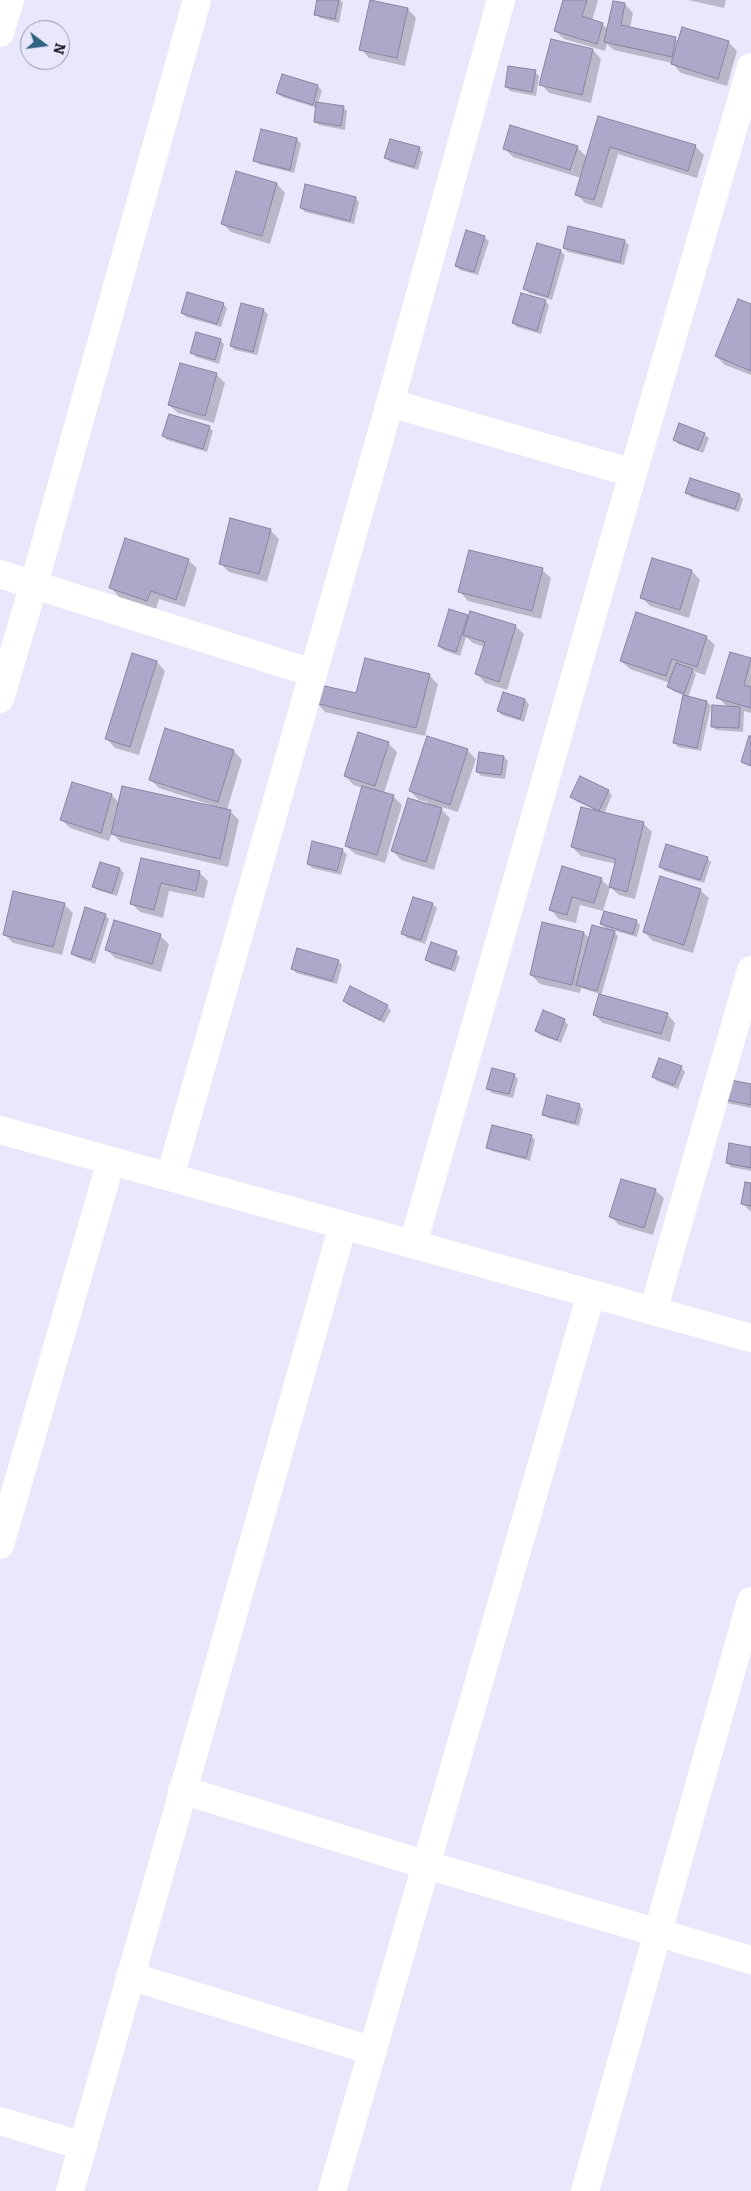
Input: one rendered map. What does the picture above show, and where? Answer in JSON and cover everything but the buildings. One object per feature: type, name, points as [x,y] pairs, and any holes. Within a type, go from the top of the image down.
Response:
[{"type":"street","points":[[0,33],[10,0]]},
{"type":"street","points":[[0,699],[34,584],[197,0]]},
{"type":"street","points":[[170,1177],[390,403],[501,0]]},
{"type":"street","points":[[413,1244],[632,473],[751,69]]},
{"type":"street","points":[[390,403],[632,473]]},
{"type":"street","points":[[0,574],[313,673]]},
{"type":"street","points":[[653,1311],[751,970]]},
{"type":"street","points":[[0,1130],[751,1338]]},
{"type":"street","points":[[0,1545],[111,1161]]},
{"type":"street","points":[[70,2191],[343,1225]]},
{"type":"street","points":[[332,2191],[374,2051],[591,1294]]},
{"type":"street","points":[[585,2191],[751,1601]]},
{"type":"street","points":[[182,1790],[427,1866],[751,1960]]},
{"type":"street","points":[[130,1976],[374,2051]]},
{"type":"street","points":[[0,2121],[83,2146]]}]
